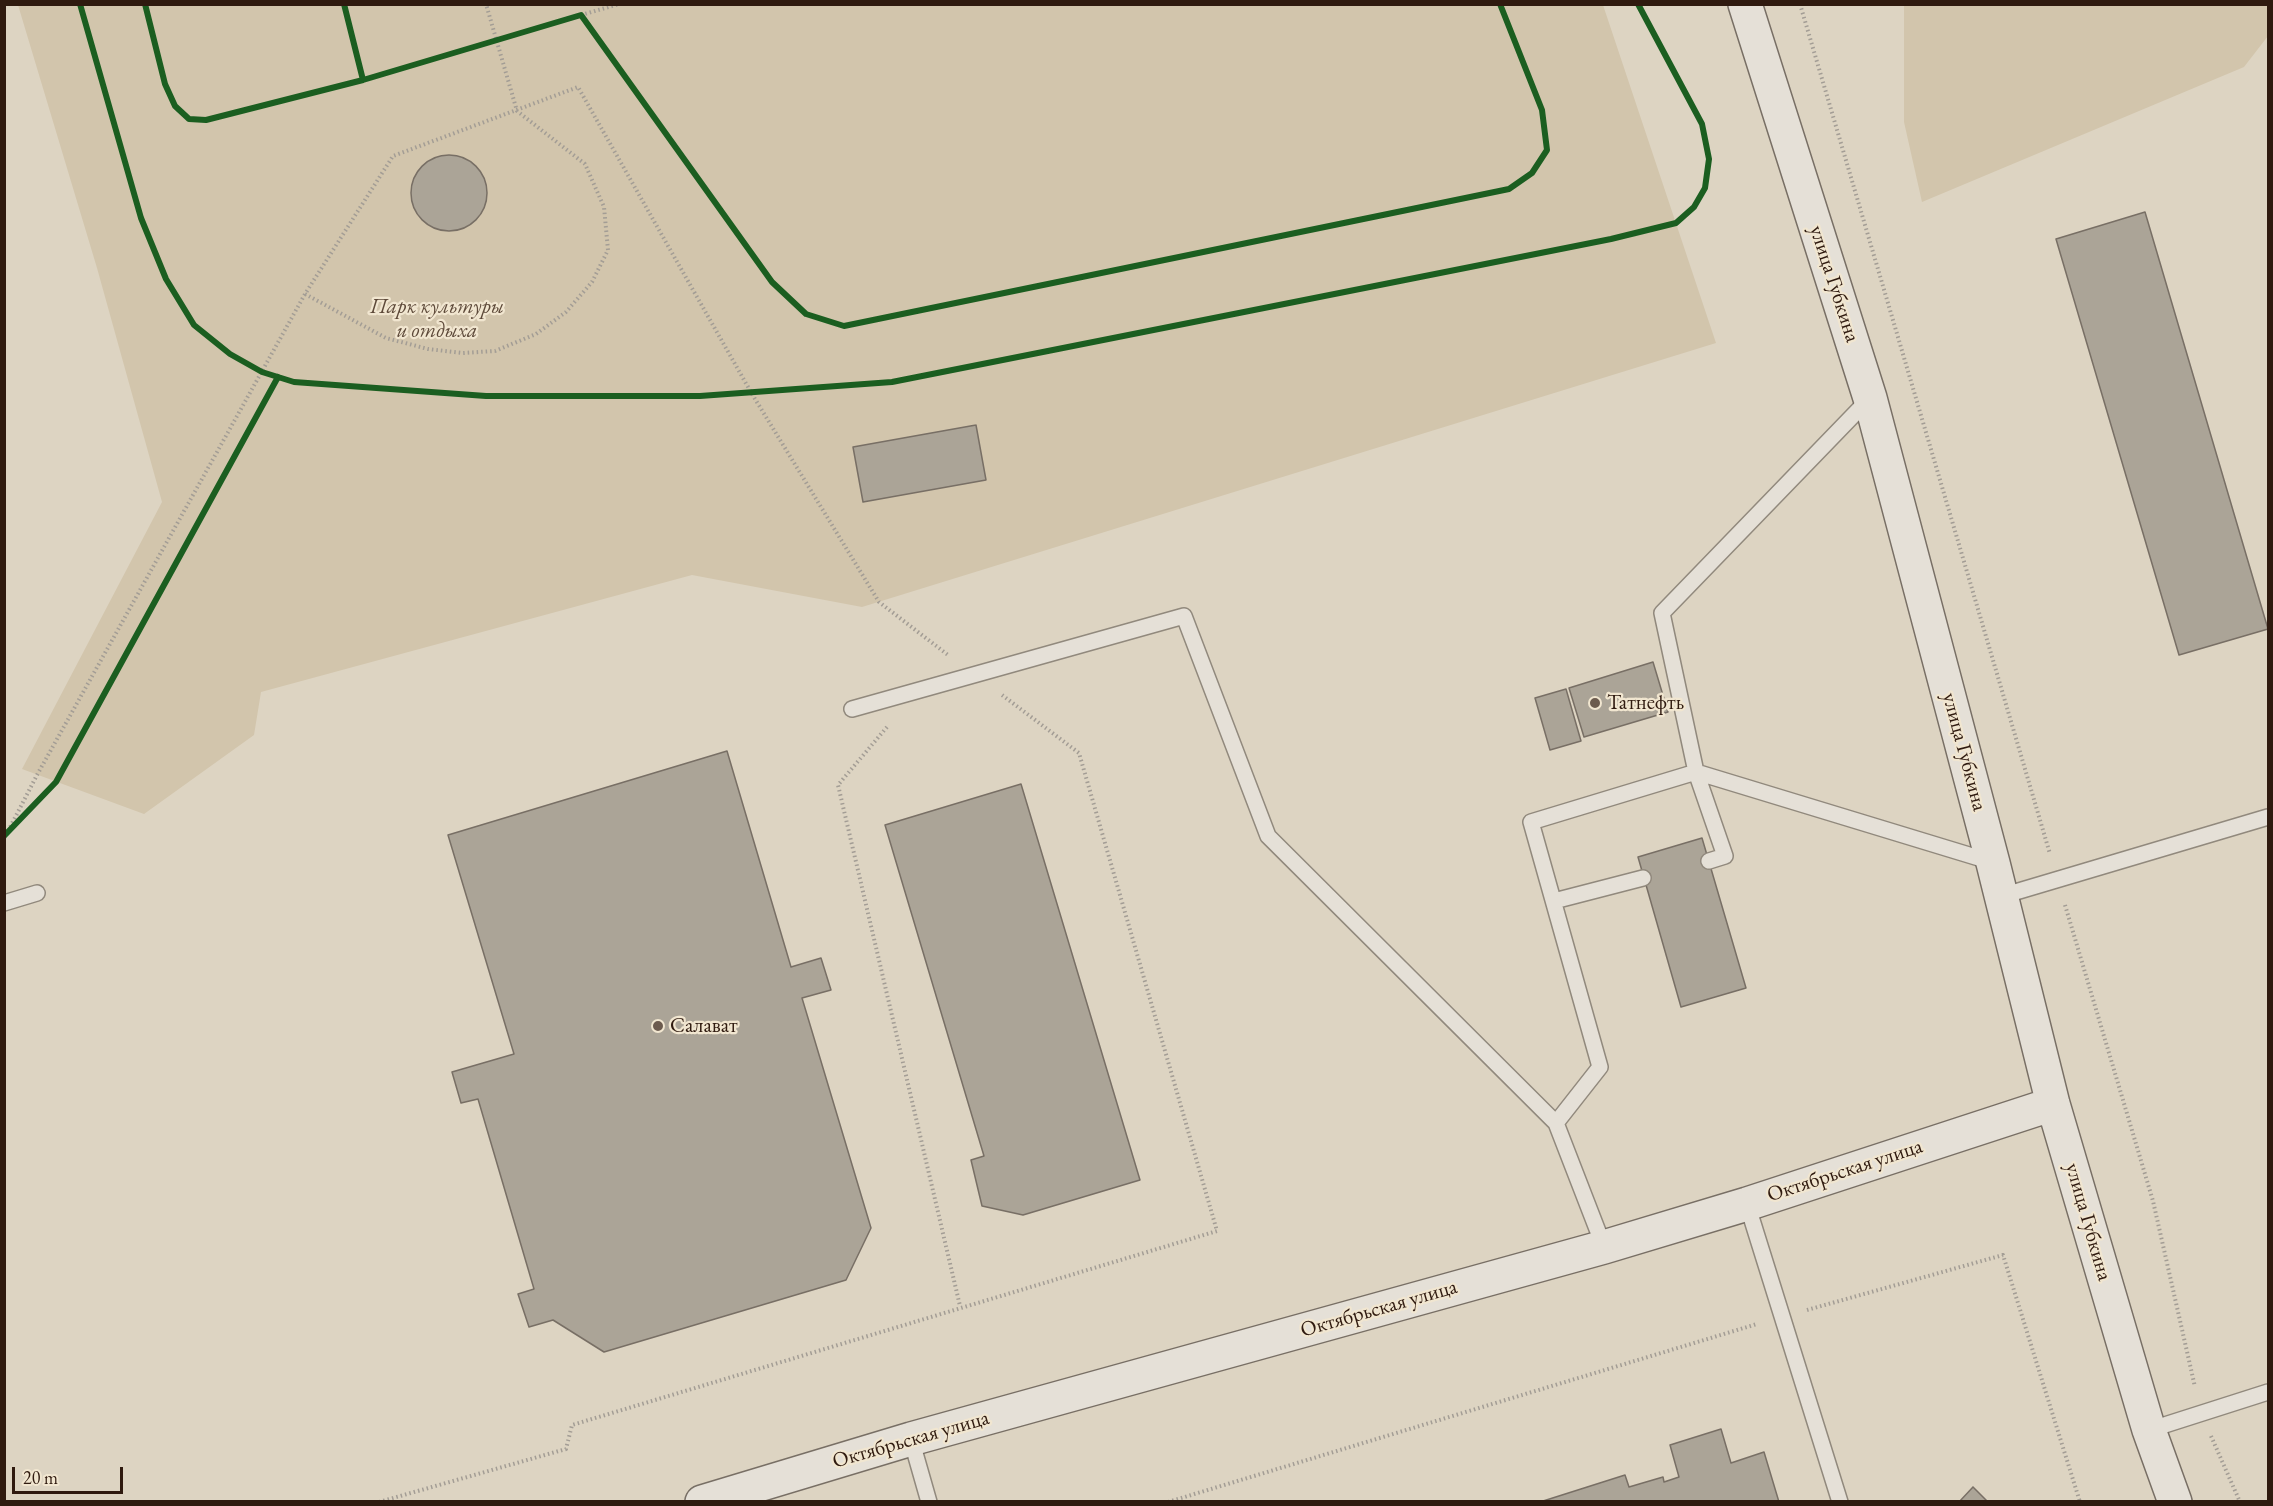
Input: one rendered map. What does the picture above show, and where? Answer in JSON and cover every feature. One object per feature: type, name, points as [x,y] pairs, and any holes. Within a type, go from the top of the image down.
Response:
[{"type":"street","name":"улица Губкина","points":[[1745,4],[1870,398],[2002,896],[2053,1104],[2149,1430],[2175,1502]]},
{"type":"street","name":"Октябрьская улица","points":[[702,1502],[911,1440],[1747,1204],[2053,1104]]},
{"type":"lane","points":[[1709,861],[1725,856],[1696,772],[1662,613],[1870,398]]},
{"type":"lane","points":[[852,709],[1184,616],[1268,836],[1556,1123],[1604,1246]]},
{"type":"lane","points":[[1556,1123],[1600,1067],[1531,822],[1696,772],[1993,863]]},
{"type":"lane","points":[[2002,896],[2268,817]]},
{"type":"lane","points":[[1554,901],[1643,878]]},
{"type":"lane","points":[[4,903],[37,893]]},
{"type":"lane","points":[[1747,1204],[1784,1316],[1840,1502]]},
{"type":"lane","points":[[2149,1430],[2268,1392]]},
{"type":"lane","points":[[911,1440],[929,1502]]},
{"type":"path","points":[[305,294],[386,338],[428,349],[463,353],[495,351],[536,334],[566,312],[592,282],[608,250],[604,207],[585,164],[517,111],[486,4]]},
{"type":"path","points":[[578,4],[581,15],[588,24]]},
{"type":"path","points":[[570,18],[619,4]]},
{"type":"path","points":[[1800,4],[2153,1200],[2201,1414],[2240,1502]]},
{"type":"path","points":[[485,44],[507,38]]},
{"type":"path","points":[[5,836],[37,774],[305,294],[393,156],[578,87],[752,394],[879,602],[1079,753],[1217,1231],[960,1306],[572,1425],[566,1449],[379,1502]]},
{"type":"path","points":[[254,368],[270,375]]},
{"type":"path","points":[[741,394],[764,393]]},
{"type":"path","points":[[949,655],[838,785],[960,1306]]},
{"type":"path","points":[[5,836],[24,816]]},
{"type":"path","points":[[1168,1502],[1784,1316],[2003,1255],[2080,1502]]},
{"type":"green space","name":"Парк культуры и отдыха","points":[[18,5],[1603,5],[1716,343],[862,607],[692,575],[261,692],[254,735],[144,814],[22,769],[162,502],[97,268]]},
{"type":"green space","points":[[1904,5],[2268,5],[2268,36],[2244,67],[1922,202],[1904,122]]},
{"type":"building","points":[[449,155],[463,158],[476,166],[484,179],[487,193],[484,207],[476,220],[463,228],[449,231],[435,228],[422,220],[414,207],[411,193],[414,179],[422,166],[435,158]]},
{"type":"building","points":[[2145,212],[2268,629],[2179,655],[2056,239]]},
{"type":"building","points":[[976,425],[986,480],[863,502],[853,447]]},
{"type":"building","points":[[1653,662],[1668,712],[1584,737],[1569,688]]},
{"type":"building","points":[[1566,689],[1581,741],[1550,750],[1535,698]]},
{"type":"building","name":"Салават","points":[[727,751],[791,967],[821,958],[831,990],[802,998],[871,1228],[846,1280],[604,1352],[553,1320],[529,1327],[518,1294],[534,1289],[478,1099],[461,1103],[452,1072],[514,1054],[448,835]]},
{"type":"building","points":[[1021,784],[1140,1180],[1023,1215],[982,1206],[971,1160],[984,1156],[885,825]]},
{"type":"building","points":[[1702,838],[1746,988],[1681,1007],[1638,857]]},
{"type":"building","points":[[1721,1429],[1731,1463],[1764,1452],[1779,1502],[1540,1502],[1625,1475],[1629,1487],[1663,1477],[1664,1482],[1679,1477],[1670,1445]]},
{"type":"building","points":[[1973,1487],[1988,1502],[1959,1502]]},
{"type":"cycle path","points":[[80,4],[141,218],[166,279],[194,325],[230,354],[262,372],[294,382],[486,396],[700,396],[892,382],[1611,239],[1676,223],[1694,207],[1705,188],[1709,159],[1702,124],[1638,4]]},
{"type":"cycle path","points":[[145,4],[165,84],[175,106],[189,119],[206,120],[363,80],[581,15],[772,282],[806,314],[844,326],[1509,189],[1532,173],[1547,150],[1542,110],[1500,4]]},
{"type":"cycle path","points":[[344,4],[363,80]]},
{"type":"cycle path","points":[[4,836],[56,782],[278,377]]},
{"type":"place","name":"Татнефть","points":[[1595,703]]},
{"type":"place","name":"Салават","points":[[658,1026]]}]
